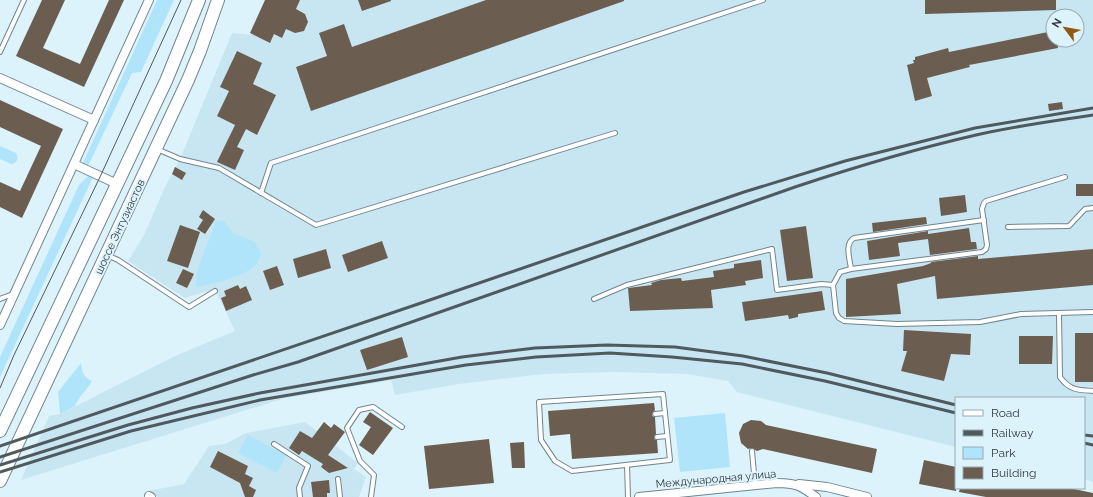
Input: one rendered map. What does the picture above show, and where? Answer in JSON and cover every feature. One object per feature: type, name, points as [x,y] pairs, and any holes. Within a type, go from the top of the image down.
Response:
[{"type":"main road","name":"шоссе Энтузиастов","points":[[0,431],[166,81],[199,0]]},
{"type":"main road","name":"шоссе Энтузиастов","points":[[0,481],[107,255],[200,52],[218,0]]},
{"type":"street","points":[[0,325],[149,0]]},
{"type":"street","points":[[0,78],[94,120]]},
{"type":"street","points":[[74,164],[117,184]]},
{"type":"street","points":[[793,483],[821,486],[867,497]]},
{"type":"street","name":"Международная улица","points":[[639,497],[714,493],[755,485],[793,483],[816,497]]},
{"type":"lane","points":[[0,52],[24,0]]},
{"type":"lane","points":[[261,193],[270,163],[763,0]]},
{"type":"lane","points":[[156,149],[180,159],[219,168],[316,225],[615,133]]},
{"type":"lane","points":[[1065,177],[988,200],[984,203],[983,206],[987,245],[986,249],[982,252],[851,269],[840,272],[833,285],[836,314],[844,321],[897,324],[980,322],[1021,314],[1093,312]]},
{"type":"lane","points":[[1008,227],[1069,226],[1085,208],[1093,208]]},
{"type":"lane","points":[[851,269],[848,246],[854,238],[984,220]]},
{"type":"lane","points":[[594,299],[627,285],[772,249],[777,290],[821,284],[833,285]]},
{"type":"lane","points":[[107,255],[118,260],[189,307],[215,291]]},
{"type":"lane","points":[[0,299],[14,294]]},
{"type":"lane","points":[[1059,313],[1060,377],[1065,384],[1071,388],[1093,391]]},
{"type":"lane","points":[[663,394],[665,413],[670,460],[572,471],[555,461],[541,440],[539,402],[663,394]]},
{"type":"lane","points":[[371,497],[374,475],[360,461],[347,428],[359,410],[373,406],[402,427]]},
{"type":"lane","points":[[655,414],[665,413]]},
{"type":"lane","points":[[657,437],[667,436]]},
{"type":"lane","points":[[274,444],[308,466],[299,488],[300,497]]},
{"type":"lane","points":[[752,451],[755,485]]},
{"type":"lane","points":[[626,465],[628,497]]},
{"type":"lane","points":[[338,479],[340,497]]},
{"type":"shaded area","points":[[268,0],[1093,0],[1093,482],[1085,479],[1085,397],[955,397],[955,447],[737,392],[728,381],[687,374],[614,372],[543,374],[459,384],[395,395],[391,380],[282,399],[21,480],[49,416],[60,414],[175,356],[235,331],[215,289],[185,298],[128,261],[144,235],[164,189],[180,159],[232,33],[253,35]]},
{"type":"shaded area","points":[[305,422],[358,463],[354,469],[366,477],[359,497],[158,497],[148,491],[184,484],[209,446],[225,444],[246,433]]},
{"type":"green space","points":[[157,0],[174,0],[141,72],[132,73],[87,166],[83,163]]},
{"type":"green space","points":[[0,146],[16,153],[16,162],[11,164],[0,159]]},
{"type":"green space","points":[[89,175],[93,177],[0,377],[0,357],[79,185]]},
{"type":"green space","points":[[223,220],[233,233],[255,242],[261,254],[258,262],[252,268],[238,276],[220,282],[196,287],[197,271],[216,221]]},
{"type":"green space","points":[[81,363],[84,374],[92,381],[75,406],[60,414],[58,392]]},
{"type":"green space","points":[[725,413],[730,467],[680,472],[674,418]]},
{"type":"green space","points":[[248,435],[286,455],[277,473],[238,453]]},
{"type":"building","points":[[42,0],[65,0],[43,48],[80,64],[109,0],[124,0],[84,87],[16,56]]},
{"type":"building","points":[[265,0],[300,0],[296,9],[305,14],[308,22],[304,31],[295,33],[286,29],[282,38],[274,34],[270,43],[250,33]]},
{"type":"building","points":[[358,0],[391,0],[391,1],[362,11]]},
{"type":"building","points":[[486,0],[624,1],[311,111],[296,67],[327,56],[319,33],[344,24],[352,47]]},
{"type":"building","points":[[925,0],[1056,0],[1056,8],[1045,8],[1045,10],[925,14]]},
{"type":"building","points":[[1045,33],[1045,48],[1058,48],[969,65],[970,67],[927,78],[932,96],[915,101],[907,65],[914,63],[913,60],[915,60],[915,57],[948,48],[949,52]]},
{"type":"building","points":[[237,51],[262,63],[253,84],[276,95],[257,135],[246,129],[237,147],[244,150],[235,170],[217,162],[235,125],[217,116],[229,91],[220,87]]},
{"type":"building","points":[[0,100],[63,129],[22,218],[0,207],[0,182],[20,191],[41,146],[0,127]]},
{"type":"building","points":[[1062,102],[1063,109],[1049,111],[1048,104]]},
{"type":"building","points":[[175,167],[186,173],[182,180],[172,174]]},
{"type":"building","points":[[1076,184],[1093,184],[1093,196],[1076,196]]},
{"type":"building","points":[[965,195],[967,212],[941,216],[939,198]]},
{"type":"building","points":[[203,210],[215,219],[205,234],[197,229],[203,220],[199,217]]},
{"type":"building","points":[[926,217],[927,224],[873,232],[872,223]]},
{"type":"building","points":[[180,225],[200,232],[188,268],[167,261]]},
{"type":"building","points":[[806,226],[813,278],[787,281],[780,230]]},
{"type":"building","points":[[969,228],[971,242],[976,242],[977,249],[930,255],[928,239],[898,243],[900,256],[869,260],[867,241],[928,231],[928,234]]},
{"type":"building","points":[[382,241],[388,258],[348,272],[342,255]]},
{"type":"building","points":[[326,249],[331,268],[298,278],[293,259]]},
{"type":"building","points":[[1093,249],[1093,285],[937,299],[935,276],[897,284],[901,314],[846,317],[846,279],[923,266],[931,262],[978,256],[978,259]]},
{"type":"building","points":[[761,260],[763,278],[745,281],[746,285],[711,290],[713,308],[630,311],[628,288],[652,285],[651,283],[661,280],[681,278],[682,281],[714,277],[713,271],[734,268],[734,264]]},
{"type":"building","points":[[277,266],[284,285],[270,290],[263,271]]},
{"type":"building","points":[[183,269],[194,274],[187,288],[176,283]]},
{"type":"building","points":[[238,285],[240,289],[246,286],[252,300],[226,311],[221,298],[226,296],[224,291]]},
{"type":"building","points":[[822,291],[825,310],[798,314],[798,317],[789,319],[788,315],[745,321],[742,302]]},
{"type":"building","points":[[904,330],[971,334],[970,355],[951,354],[944,381],[901,371],[907,351],[903,351]]},
{"type":"building","points":[[1075,333],[1093,333],[1093,382],[1075,382]]},
{"type":"building","points":[[1019,336],[1053,336],[1052,364],[1019,364]]},
{"type":"building","points":[[402,337],[408,357],[367,370],[360,350]]},
{"type":"building","points":[[654,403],[655,410],[652,416],[655,417],[656,434],[654,439],[657,440],[658,453],[572,459],[570,434],[550,436],[548,411]]},
{"type":"building","points":[[370,412],[393,428],[373,455],[359,445],[371,427],[363,422]]},
{"type":"building","points":[[751,420],[761,421],[766,425],[877,449],[872,473],[763,449],[757,451],[752,448],[748,449],[741,443],[739,433],[743,424]]},
{"type":"building","points":[[324,422],[331,428],[334,424],[345,432],[328,455],[348,468],[329,473],[321,467],[323,464],[302,451],[299,455],[289,448],[300,431],[312,438]]},
{"type":"building","points":[[489,439],[494,483],[429,489],[424,446]]},
{"type":"building","points":[[524,442],[525,468],[512,468],[510,443]]},
{"type":"building","points":[[218,451],[248,466],[245,474],[253,478],[249,486],[256,490],[253,497],[245,497],[240,483],[210,467]]},
{"type":"building","points":[[924,460],[955,467],[956,491],[919,484]]},
{"type":"building","points":[[329,480],[330,493],[327,493],[327,497],[313,497],[311,482]]},
{"type":"building","points":[[960,489],[1074,489],[1093,493],[1093,497],[986,497],[959,492]]},
{"type":"tram line","points":[[0,388],[14,355],[100,177],[181,0]]},
{"type":"railway","points":[[0,446],[744,192],[845,161],[975,128],[1093,108]]},
{"type":"railway","points":[[0,457],[253,375],[298,362],[840,172],[953,140],[1020,126],[1093,115]]},
{"type":"railway","points":[[0,465],[128,425],[192,408],[260,393],[462,357],[535,348],[607,345],[675,347],[743,356],[827,373],[955,405]]},
{"type":"railway","points":[[0,472],[131,431],[260,400],[466,365],[536,357],[610,353],[742,364],[825,381],[955,413]]},
{"type":"railway","points":[[1085,435],[1093,436]]},
{"type":"railway","points":[[1085,443],[1093,445]]}]
